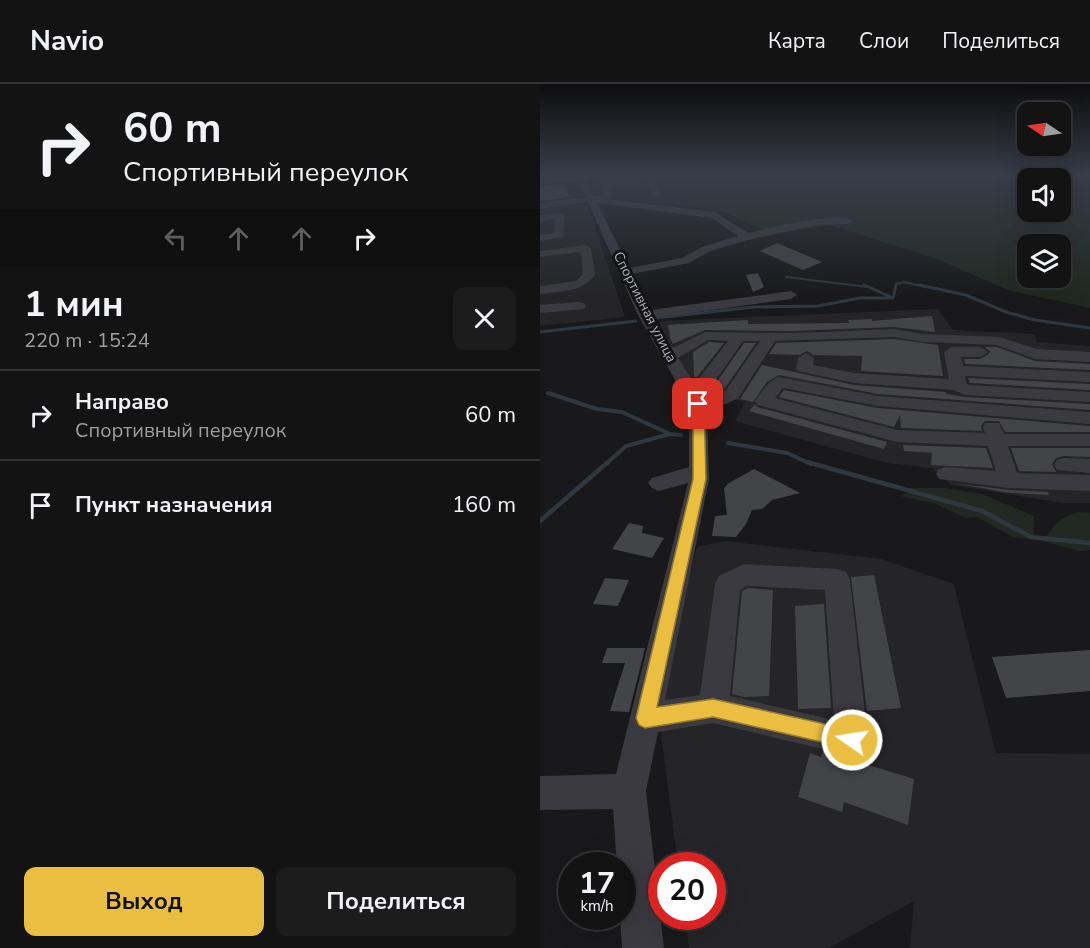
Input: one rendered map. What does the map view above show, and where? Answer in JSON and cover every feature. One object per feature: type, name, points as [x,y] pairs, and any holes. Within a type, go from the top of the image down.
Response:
[{"type":"street","points":[[540,218],[557,216]]},
{"type":"street","points":[[540,238],[559,235],[560,216]]},
{"type":"street","name":"Спортивная улица","points":[[600,216],[645,315],[696,400]]},
{"type":"street","points":[[718,216],[746,237]]},
{"type":"street","points":[[626,272],[684,261],[706,249],[746,237],[817,222],[848,221]]},
{"type":"street","points":[[540,254],[586,248],[589,275],[580,284],[540,290]]},
{"type":"street","points":[[645,315],[791,295]]},
{"type":"street","points":[[540,309],[579,306]]},
{"type":"street","points":[[669,357],[705,336],[770,338],[894,333],[922,338],[999,341],[1035,354]]},
{"type":"street","points":[[643,948],[628,791],[699,472],[696,400],[739,336]]},
{"type":"street","points":[[696,400],[720,400],[732,394],[770,338]]},
{"type":"street","points":[[1090,357],[952,352],[957,378],[965,390],[1090,397]]},
{"type":"street","points":[[806,358],[804,368],[854,378],[1090,377]]},
{"type":"street","points":[[1090,418],[878,401],[779,382],[764,401],[897,436],[996,440],[1090,440]]},
{"type":"street","points":[[986,410],[1009,480]]},
{"type":"street","points":[[1064,465],[1090,466]]},
{"type":"street","points":[[659,483],[699,472]]},
{"type":"street","points":[[945,474],[1009,480],[1090,483]]},
{"type":"street","points":[[645,718],[713,708],[852,740],[837,580],[744,575],[728,584],[713,708]]},
{"type":"street","points":[[540,793],[628,791]]},
{"type":"shaded area","points":[[540,216],[591,216],[625,317],[540,326]]},
{"type":"shaded area","points":[[733,216],[1017,216],[1017,222],[1071,222],[1071,216],[1090,216],[1090,308],[1008,290],[937,259],[830,225],[773,234]]},
{"type":"shaded area","points":[[938,309],[953,330],[1034,334],[1037,342],[1090,346],[1090,503],[1063,503],[951,485],[932,468],[887,463],[735,421],[745,402],[701,394],[658,330],[660,321]]},
{"type":"shaded area","points":[[910,488],[945,488],[982,494],[1034,516],[1034,536],[1046,538],[1064,518],[1076,513],[1090,513],[1090,550],[1079,551],[1039,540],[1013,537],[977,517],[966,518],[936,504],[900,496],[909,492]]},
{"type":"shaded area","points":[[724,541],[881,559],[954,584],[996,753],[1090,754],[1090,948],[910,948],[914,901],[829,948],[689,948],[687,930],[726,930],[726,852],[676,852],[657,702],[697,547]]},
{"type":"building","points":[[777,243],[822,262],[803,270],[760,251]]},
{"type":"building","points":[[758,273],[764,287],[753,292],[746,275]]},
{"type":"building","points":[[932,316],[935,332],[894,327],[793,331],[705,330],[673,344],[668,325],[748,320],[748,324],[849,323],[848,320],[872,319],[872,321]]},
{"type":"building","points":[[894,339],[938,345],[943,376],[861,371],[862,356],[813,355],[807,351],[799,355],[769,354],[776,343]]},
{"type":"building","points":[[709,342],[724,343],[697,377],[694,377],[693,352]]},
{"type":"building","points":[[744,343],[756,343],[725,388],[709,393]]},
{"type":"building","points":[[984,347],[997,347],[1035,361],[1090,364],[1090,370],[965,364],[964,359],[980,359],[989,354],[990,351]]},
{"type":"building","points":[[762,365],[854,385],[946,392],[946,394],[965,397],[1090,404],[1090,410],[878,394],[779,375],[767,382],[753,402],[740,399]]},
{"type":"building","points":[[968,378],[1090,384],[1090,390],[970,383]]},
{"type":"building","points":[[784,390],[878,408],[1090,426],[1090,432],[1005,432],[999,421],[985,421],[981,426],[982,431],[901,428],[900,415],[894,427],[779,397]]},
{"type":"building","points":[[755,404],[757,407],[887,442],[884,449],[749,411]]},
{"type":"building","points":[[903,445],[986,448],[993,468],[931,465],[932,453],[904,451]]},
{"type":"building","points":[[1011,448],[1090,448],[1090,457],[1056,458],[1052,464],[1056,472],[1019,471]]},
{"type":"building","points":[[754,469],[800,493],[772,500],[762,509],[752,510],[746,524],[736,537],[712,536],[715,516],[727,515],[724,488]]},
{"type":"building","points":[[952,483],[1048,492],[1049,495],[1011,493]]},
{"type":"building","points":[[629,523],[643,526],[642,533],[664,538],[652,558],[612,549]]},
{"type":"building","points":[[874,575],[901,708],[867,711],[851,577]]},
{"type":"building","points":[[605,578],[629,580],[618,606],[593,604]]},
{"type":"building","points":[[748,588],[773,590],[769,696],[744,697],[732,694],[742,591]]},
{"type":"building","points":[[824,604],[831,708],[798,709],[795,606]]},
{"type":"building","points":[[607,648],[645,648],[629,712],[610,711],[625,663],[602,663]]},
{"type":"building","points":[[1090,650],[1090,691],[1006,698],[992,657]]},
{"type":"building","points":[[823,751],[914,779],[908,825],[844,802],[842,812],[798,797],[810,753],[821,757]]},
{"type":"waterway","points":[[786,277],[868,287]]},
{"type":"waterway","points":[[896,285],[904,282],[926,287]]},
{"type":"waterway","points":[[864,285],[891,297]]},
{"type":"waterway","points":[[656,318],[754,307],[818,306],[860,298],[893,298],[896,285]]},
{"type":"waterway","points":[[919,285],[966,295],[1006,312],[1035,320],[1090,328]]},
{"type":"waterway","points":[[540,332],[636,321]]},
{"type":"waterway","points":[[548,393],[597,409],[622,412],[670,434]]},
{"type":"waterway","points":[[606,464],[626,446],[670,434]]},
{"type":"waterway","points":[[670,434],[681,435]]},
{"type":"waterway","points":[[728,443],[787,453],[811,464]]},
{"type":"waterway","points":[[540,521],[608,462]]},
{"type":"waterway","points":[[807,462],[982,511],[1031,537],[1090,543]]},
{"type":"route","points":[[698,404],[699,479],[645,718],[713,708],[852,740]]}]
